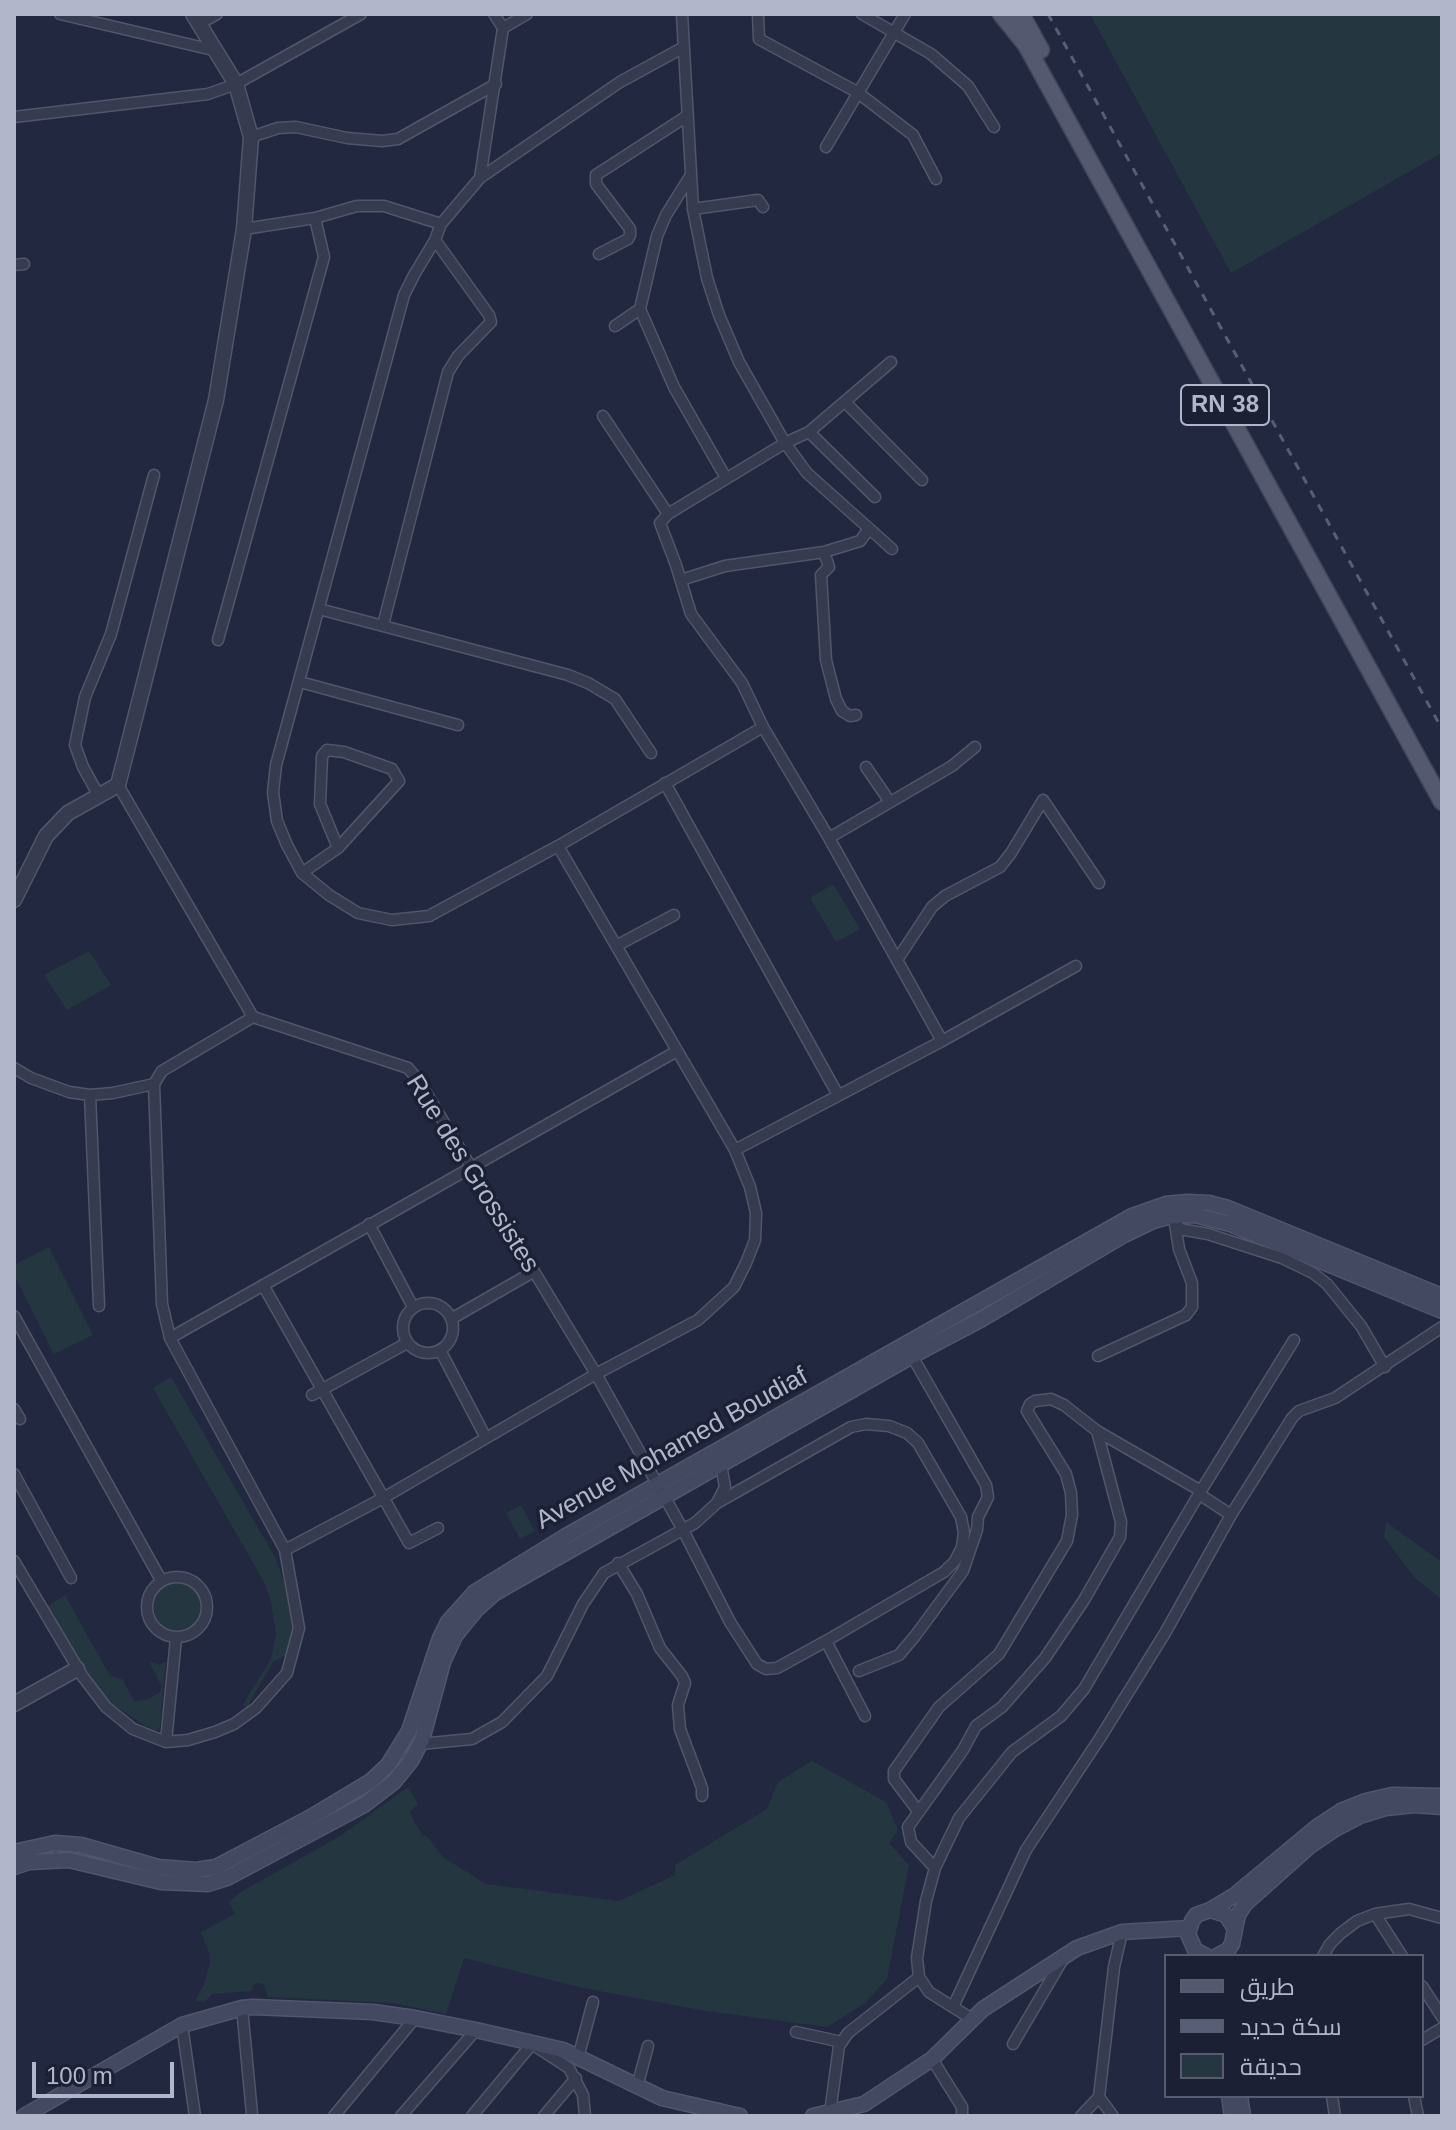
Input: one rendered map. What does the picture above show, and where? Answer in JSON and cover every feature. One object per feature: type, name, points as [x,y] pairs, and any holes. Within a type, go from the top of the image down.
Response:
[{"type":"main road","name":"RN 38","points":[[1001,14],[1026,45],[1112,191],[1442,786]]},
{"type":"main road","name":"RN 38","points":[[1021,14],[1112,191],[1442,802]]},
{"type":"main road","name":"Avenue Mohamed Boudiaf","points":[[14,1852],[55,1843],[81,1845],[158,1867],[196,1870],[216,1867],[311,1817],[371,1781],[388,1765],[409,1731],[440,1638],[454,1614],[475,1592],[566,1536],[721,1465],[982,1319],[1124,1235],[1171,1215],[1209,1203],[1228,1208],[1442,1296]]},
{"type":"main road","name":"Avenue Mohamed Boudiaf","points":[[14,1867],[29,1862],[69,1860],[161,1882],[208,1884],[364,1805],[394,1782],[411,1761],[420,1744],[443,1662],[455,1636],[495,1593],[661,1491],[1132,1216],[1195,1215],[1230,1224],[1442,1311]]},
{"type":"main road","points":[[1200,1954],[1189,1940],[1189,1928],[1196,1915],[1235,1895],[1318,1826],[1341,1811],[1366,1801],[1392,1795],[1442,1796]]},
{"type":"main road","points":[[1224,1954],[1235,1937],[1238,1915],[1245,1904],[1310,1846],[1335,1829],[1360,1816],[1386,1808],[1414,1805],[1442,1807]]},
{"type":"main road","points":[[1210,1910],[1226,1915],[1235,1929]]},
{"type":"main road","points":[[813,2116],[861,2110],[932,2059],[972,2019],[1066,1955],[1104,1936],[1189,1928]]},
{"type":"main road","points":[[24,2116],[182,2025],[242,2008],[373,2012],[476,2030],[563,2050],[662,2098],[706,2113],[740,2116]]},
{"type":"street","points":[[60,14],[213,50]]},
{"type":"street","points":[[14,1561],[77,1669],[106,1707],[133,1729],[166,1742],[188,1740],[234,1724],[256,1708],[287,1673],[299,1628],[285,1550],[170,1338],[162,1304],[154,1084],[162,1071],[253,1017],[118,785],[216,400],[244,229],[251,137],[236,84],[196,19],[217,14]]},
{"type":"street","points":[[14,117],[208,94],[236,84],[361,14]]},
{"type":"street","points":[[480,178],[503,28],[494,14]]},
{"type":"street","points":[[503,28],[527,14]]},
{"type":"street","points":[[682,14],[693,209],[707,278],[719,315],[739,362],[785,443],[807,473],[892,549]]},
{"type":"street","points":[[758,14],[759,39],[857,92],[913,135],[936,179]]},
{"type":"street","points":[[862,14],[931,54],[968,86],[994,127]]},
{"type":"street","points":[[826,147],[905,14]]},
{"type":"street","points":[[684,47],[620,82],[480,178],[441,224],[404,295],[276,765],[273,792],[277,821],[302,873],[329,895],[358,913],[392,920],[429,916],[558,846],[763,727]]},
{"type":"street","points":[[251,137],[278,128],[296,127],[370,140],[398,139],[496,84]]},
{"type":"street","points":[[599,254],[628,239],[630,229],[596,184],[596,175],[687,116]]},
{"type":"street","points":[[691,175],[657,236],[640,309],[674,387],[726,478]]},
{"type":"street","points":[[693,209],[758,200],[763,207]]},
{"type":"street","points":[[244,229],[315,218],[357,206],[384,206],[441,224]]},
{"type":"street","points":[[218,640],[321,271],[324,257],[315,218]]},
{"type":"street","points":[[383,625],[448,372],[458,356],[491,322],[435,240]]},
{"type":"street","points":[[615,326],[640,309]]},
{"type":"street","points":[[891,362],[809,432],[726,478],[668,514],[660,523],[691,614],[742,683],[763,727],[942,1041]]},
{"type":"street","points":[[846,403],[922,480]]},
{"type":"street","points":[[603,416],[668,514]]},
{"type":"street","points":[[809,432],[875,497]]},
{"type":"street","points":[[99,796],[75,745],[85,697],[111,634],[154,475]]},
{"type":"street","points":[[681,580],[725,566],[824,552],[860,541],[869,529]]},
{"type":"street","points":[[824,552],[829,567],[821,575],[826,660],[842,711],[850,716],[856,715]]},
{"type":"street","points":[[319,609],[568,675],[588,683],[615,699],[651,753]]},
{"type":"street","points":[[300,682],[458,725]]},
{"type":"street","points":[[829,838],[952,766],[975,747]]},
{"type":"street","points":[[302,873],[338,848],[399,781],[392,769],[344,752],[327,750],[322,756],[320,804],[338,848]]},
{"type":"street","points":[[866,767],[890,802]]},
{"type":"street","points":[[665,783],[838,1095]]},
{"type":"street","points":[[14,900],[46,836],[68,813],[118,785]]},
{"type":"street","points":[[897,960],[932,907],[945,896],[1000,867],[1043,800],[1099,883]]},
{"type":"street","points":[[285,1550],[385,1497],[596,1374],[698,1320],[734,1287],[755,1240],[756,1213],[750,1187],[735,1150],[558,846]]},
{"type":"street","points":[[616,946],[674,915]]},
{"type":"street","points":[[735,1150],[1076,966]]},
{"type":"street","name":"Rue des Grossistes","points":[[253,1017],[408,1068],[419,1081],[596,1374],[730,1622],[757,1664],[766,1669],[777,1668],[826,1641],[944,1572],[955,1561],[962,1547],[964,1533],[961,1517],[918,1443],[907,1433],[889,1426],[866,1424],[851,1427],[717,1503]]},
{"type":"street","points":[[170,1338],[677,1051]]},
{"type":"street","points":[[14,1068],[49,1087],[90,1095],[154,1084]]},
{"type":"street","points":[[90,1095],[99,1306]]},
{"type":"street","points":[[1098,1356],[1186,1315],[1192,1307],[1192,1283],[1171,1215]]},
{"type":"street","points":[[1171,1215],[1180,1229],[1208,1234],[1282,1258],[1313,1273],[1327,1284],[1361,1326],[1385,1367]]},
{"type":"street","points":[[369,1224],[413,1307]]},
{"type":"street","points":[[451,1319],[533,1272]]},
{"type":"street","points":[[263,1285],[409,1543],[438,1528]]},
{"type":"street","points":[[430,1302],[447,1311],[451,1319],[450,1340],[440,1350],[426,1354],[407,1343],[402,1324],[413,1307],[430,1302]]},
{"type":"street","points":[[14,1316],[161,1580]]},
{"type":"street","points":[[953,2007],[1021,1860],[1157,1646],[1231,1515],[1292,1418],[1299,1411],[1335,1398],[1442,1327]]},
{"type":"street","points":[[972,2019],[929,1992],[919,1977],[917,1958],[935,1868],[959,1818],[993,1773],[1012,1752],[1061,1716],[1084,1689],[1294,1340]]},
{"type":"street","points":[[312,1395],[407,1343]]},
{"type":"street","points":[[440,1350],[486,1438]]},
{"type":"street","points":[[859,1671],[899,1655],[915,1636],[963,1571],[977,1530],[978,1517],[988,1497],[986,1485],[912,1356]]},
{"type":"street","points":[[918,1811],[894,1779],[894,1771],[939,1707],[999,1654],[1067,1541],[1072,1504],[1066,1474],[1027,1411],[1035,1401],[1051,1399],[1064,1405],[1097,1431],[1200,1492],[1231,1515]]},
{"type":"street","points":[[935,1868],[911,1842],[908,1827],[963,1750],[976,1726],[1002,1707],[1045,1658],[1084,1600],[1120,1537],[1121,1522],[1097,1431]]},
{"type":"street","name":"Avenue Mohamed Boudiaf","points":[[717,1503],[725,1487],[721,1465]]},
{"type":"street","points":[[14,1474],[71,1578]]},
{"type":"street","points":[[420,1744],[472,1739],[502,1722],[547,1676],[583,1604],[604,1573],[683,1530],[717,1503]]},
{"type":"street","points":[[618,1563],[637,1594],[660,1648],[685,1683],[678,1705],[680,1729],[702,1788],[702,1796]]},
{"type":"street","points":[[176,1576],[189,1579],[205,1595],[207,1614],[203,1624],[189,1636],[176,1638],[158,1632],[147,1612],[150,1593],[161,1580],[176,1576]]},
{"type":"street","points":[[166,1742],[176,1638]]},
{"type":"street","points":[[826,1641],[865,1716]]},
{"type":"street","points":[[14,1704],[77,1669]]},
{"type":"street","points":[[1324,1954],[1341,1933],[1357,1921],[1375,1914],[1409,1909],[1442,1918]]},
{"type":"street","points":[[1375,1914],[1401,1954]]},
{"type":"street","points":[[1081,2116],[1099,2097],[1114,1967],[1122,1932]]},
{"type":"street","points":[[1013,2044],[1066,1955]]},
{"type":"street","points":[[830,2115],[842,2042],[848,2033],[919,1977]]},
{"type":"street","points":[[1424,1989],[1442,2017]]},
{"type":"street","points":[[578,2058],[593,2002]]},
{"type":"street","points":[[242,2008],[252,2114]]},
{"type":"street","points":[[352,2116],[337,2112],[415,2018]]},
{"type":"street","points":[[182,2025],[195,2116]]},
{"type":"street","points":[[1424,2039],[1442,2028]]},
{"type":"street","points":[[401,2116],[476,2030]]},
{"type":"street","points":[[796,2032],[842,2042]]},
{"type":"street","points":[[472,2116],[532,2044],[569,2068],[583,2095],[585,2116]]},
{"type":"street","points":[[637,2087],[648,2046]]},
{"type":"street","points":[[932,2059],[962,2107],[962,2116]]},
{"type":"street","points":[[544,2116],[576,2078]]},
{"type":"street","points":[[1099,2097],[1113,2116]]},
{"type":"green space","points":[[1090,14],[1442,14],[1442,153],[1231,273]]},
{"type":"green space","points":[[833,884],[860,929],[836,942],[810,898]]},
{"type":"green space","points":[[89,951],[111,985],[67,1010],[44,975]]},
{"type":"green space","points":[[49,1247],[93,1335],[54,1354],[14,1274],[14,1265]]},
{"type":"green space","points":[[171,1377],[276,1559],[292,1606],[294,1630],[288,1654],[273,1662],[247,1707],[242,1706],[271,1659],[276,1634],[271,1602],[264,1582],[153,1388]]},
{"type":"green space","points":[[521,1505],[535,1531],[520,1539],[506,1513]]},
{"type":"green space","points":[[1386,1522],[1442,1562],[1442,1600],[1415,1578],[1384,1537]]},
{"type":"green space","points":[[178,1583],[195,1590],[202,1607],[195,1624],[178,1631],[161,1624],[154,1607],[161,1590]]},
{"type":"green space","points":[[65,1595],[110,1676],[122,1679],[134,1701],[149,1699],[160,1692],[162,1687],[149,1661],[160,1665],[166,1661],[160,1728],[147,1727],[114,1705],[78,1660],[48,1606]]},
{"type":"green space","points":[[812,1761],[886,1802],[898,1830],[889,1843],[909,1865],[887,1979],[864,2004],[827,2027],[706,2011],[583,1988],[464,1958],[446,2014],[393,2003],[268,1997],[264,1984],[255,1983],[251,1991],[213,1994],[204,2002],[195,2001],[210,1963],[201,1932],[235,1914],[229,1902],[239,1893],[342,1835],[408,1787],[418,1804],[409,1812],[423,1837],[426,1835],[443,1857],[486,1884],[619,1901],[675,1875],[675,1865],[767,1809],[778,1782]]},
{"type":"railway","points":[[1048,14],[1442,729]]}]
